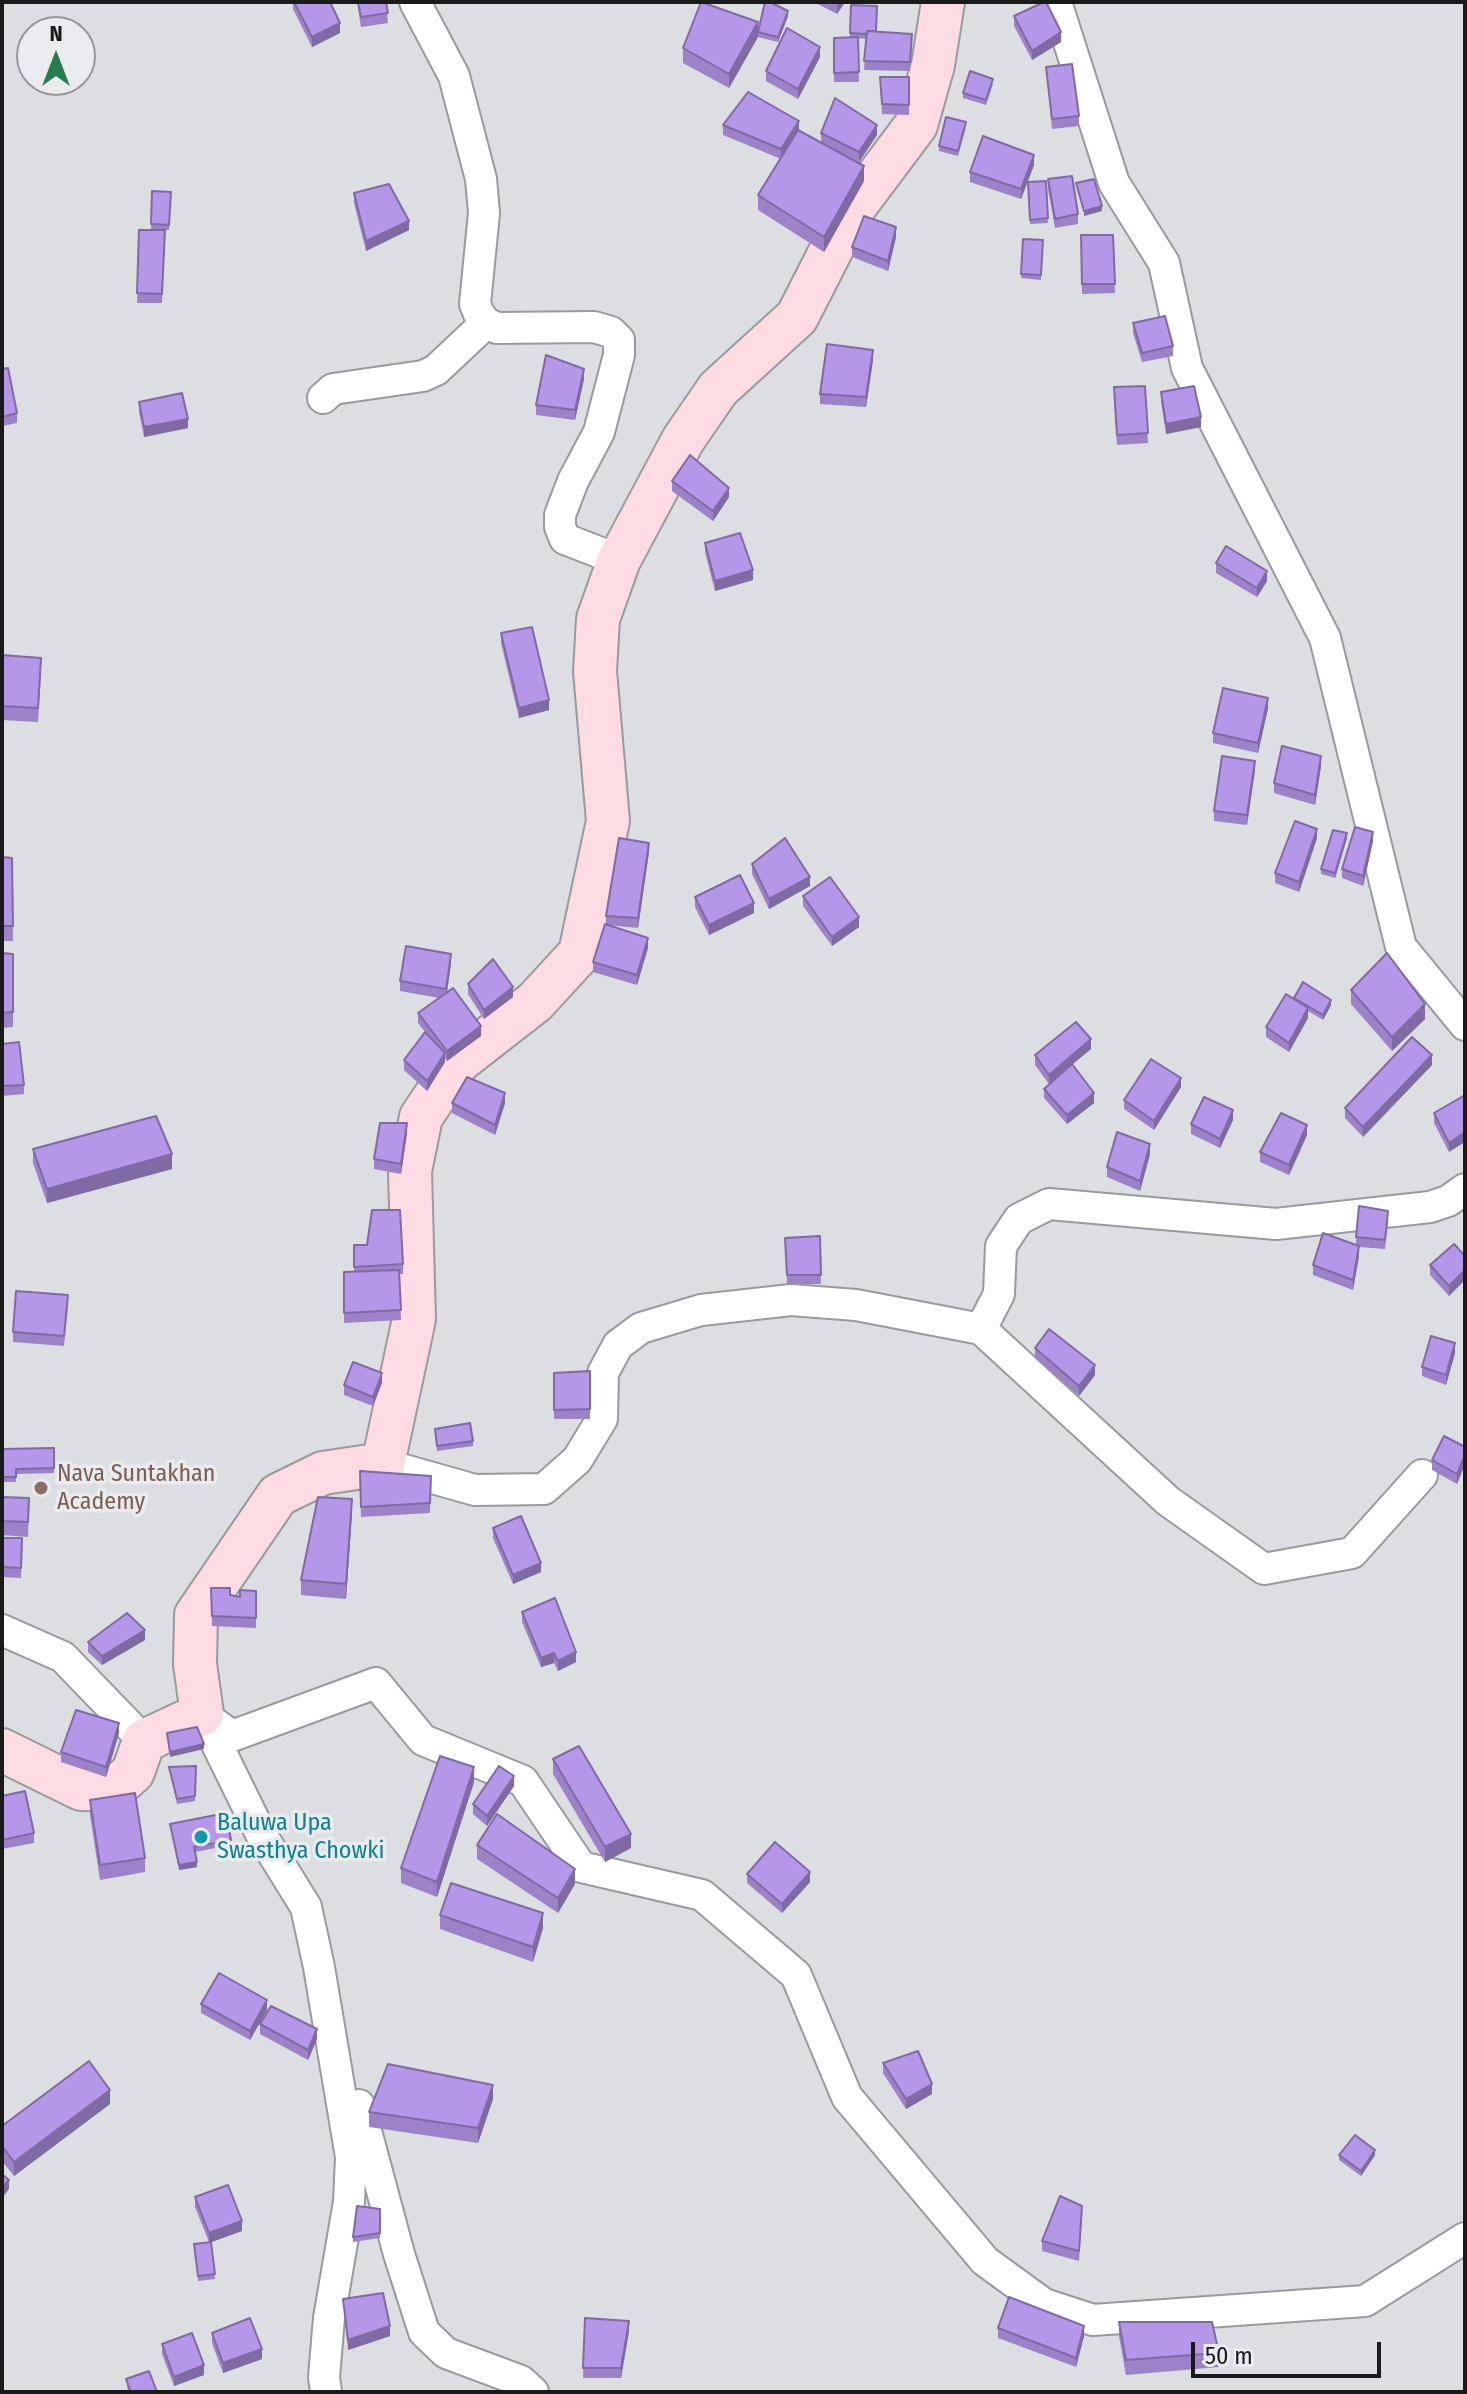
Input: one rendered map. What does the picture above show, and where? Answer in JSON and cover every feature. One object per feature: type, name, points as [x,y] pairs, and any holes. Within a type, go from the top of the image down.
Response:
[{"type":"street","points":[[415,2],[454,76],[481,179],[484,213],[475,304],[486,323],[497,328],[594,327],[611,332],[619,340],[619,355],[599,432],[573,481],[560,515],[560,527],[565,539],[619,560]]},
{"type":"street","points":[[383,1464],[414,1319],[410,1171],[421,1117],[458,1062],[535,1002],[580,953],[608,821],[595,671],[598,619],[619,560],[683,440],[718,389],[797,317],[850,213],[916,125],[933,65],[943,2]]},
{"type":"street","points":[[1056,2],[1114,183],[1164,263],[1187,368],[1325,638],[1401,947],[1465,1025]]},
{"type":"street","points":[[323,398],[333,389],[423,376],[446,363],[486,323]]},
{"type":"street","points":[[981,1329],[999,1294],[1001,1246],[1019,1219],[1049,1204],[1276,1224],[1430,1207],[1448,1201],[1465,1189]]},
{"type":"street","points":[[326,2392],[329,2318],[349,2202],[351,2157],[327,2022],[306,1907],[262,1836],[202,1714],[195,1664],[196,1615],[278,1495],[323,1473],[383,1464],[475,1490],[544,1489],[577,1460],[602,1419],[603,1373],[618,1345],[641,1328],[701,1310],[791,1300],[856,1305],[981,1329],[1168,1501],[1264,1569],[1352,1553],[1422,1475]]},
{"type":"street","points":[[2,1630],[63,1657],[144,1741]]},
{"type":"street","points":[[202,1714],[232,1736],[376,1683],[423,1740],[523,1781],[581,1867],[702,1895],[796,1975],[847,2097],[985,2261],[1044,2304],[1093,2320],[1365,2301],[1465,2238]]},
{"type":"street","points":[[2,1750],[81,1789],[113,1790],[133,1772],[144,1741],[202,1714]]},
{"type":"street","points":[[327,2022],[349,2065],[399,2254],[424,2332],[446,2353],[521,2381],[533,2392]]},
{"type":"building","points":[[294,2],[330,2],[340,23],[312,37]]},
{"type":"building","points":[[358,2],[386,2],[388,13],[361,17]]},
{"type":"building","points":[[701,2],[758,22],[729,74],[683,48]]},
{"type":"building","points":[[765,2],[788,11],[778,37],[758,32]]},
{"type":"building","points":[[1044,2],[1061,32],[1032,51],[1014,16]]},
{"type":"building","points":[[851,5],[877,6],[876,31],[850,33]]},
{"type":"building","points":[[787,28],[820,47],[798,89],[766,71]]},
{"type":"building","points":[[867,31],[912,34],[910,62],[864,61]]},
{"type":"building","points":[[858,37],[859,72],[834,73],[834,38]]},
{"type":"building","points":[[1072,64],[1079,116],[1052,119],[1046,67]]},
{"type":"building","points":[[970,71],[993,79],[986,100],[963,93]]},
{"type":"building","points":[[880,77],[909,77],[909,105],[882,104]]},
{"type":"building","points":[[748,92],[799,121],[781,149],[723,125]]},
{"type":"building","points":[[835,98],[877,125],[859,152],[821,133]]},
{"type":"building","points":[[946,117],[966,122],[958,151],[939,146]]},
{"type":"building","points":[[798,130],[864,166],[824,237],[758,195]]},
{"type":"building","points":[[983,136],[1034,155],[1021,189],[970,172]]},
{"type":"building","points":[[1072,176],[1078,214],[1055,219],[1048,179]]},
{"type":"building","points":[[1094,179],[1102,206],[1084,211],[1076,183]]},
{"type":"building","points":[[1046,181],[1048,218],[1030,220],[1028,182]]},
{"type":"building","points":[[389,184],[409,221],[366,241],[354,193]]},
{"type":"building","points":[[152,191],[171,192],[169,225],[151,224]]},
{"type":"building","points":[[864,216],[896,227],[888,261],[852,247]]},
{"type":"building","points":[[139,230],[165,230],[162,294],[137,293]]},
{"type":"building","points":[[1081,235],[1113,235],[1115,284],[1082,284]]},
{"type":"building","points":[[1023,239],[1043,240],[1041,275],[1021,274]]},
{"type":"building","points":[[1165,316],[1173,346],[1142,353],[1133,323]]},
{"type":"building","points":[[827,344],[873,350],[866,397],[820,394]]},
{"type":"building","points":[[546,355],[584,369],[575,410],[536,405]]},
{"type":"building","points":[[8,368],[17,413],[2,417],[2,369]]},
{"type":"building","points":[[1145,386],[1148,433],[1117,435],[1114,387]]},
{"type":"building","points":[[1194,386],[1201,417],[1166,424],[1161,392]]},
{"type":"building","points":[[182,393],[188,419],[144,427],[139,402]]},
{"type":"building","points":[[690,455],[729,488],[713,511],[672,481]]},
{"type":"building","points":[[740,533],[753,570],[715,581],[705,543]]},
{"type":"building","points":[[1226,546],[1267,571],[1257,588],[1216,563]]},
{"type":"building","points":[[532,627],[549,700],[519,708],[501,633]]},
{"type":"building","points":[[2,655],[41,658],[38,708],[2,706]]},
{"type":"building","points":[[1223,688],[1268,698],[1258,743],[1213,733]]},
{"type":"building","points":[[1282,746],[1321,756],[1315,795],[1274,783]]},
{"type":"building","points":[[1222,756],[1255,761],[1247,815],[1214,811]]},
{"type":"building","points":[[1295,821],[1317,829],[1299,882],[1275,873]]},
{"type":"building","points":[[1355,827],[1373,832],[1363,876],[1342,869]]},
{"type":"building","points":[[1333,830],[1347,833],[1335,873],[1321,869]]},
{"type":"building","points":[[619,838],[649,843],[638,918],[606,916]]},
{"type":"building","points":[[785,838],[810,877],[769,899],[752,864]]},
{"type":"building","points":[[2,857],[12,858],[13,926],[2,926]]},
{"type":"building","points":[[740,875],[754,903],[709,925],[695,897]]},
{"type":"building","points":[[830,877],[859,917],[832,937],[803,896]]},
{"type":"building","points":[[605,924],[648,938],[637,975],[593,962]]},
{"type":"building","points":[[406,946],[451,954],[446,989],[400,981]]},
{"type":"building","points":[[2,953],[13,954],[13,1012],[2,1013]]},
{"type":"building","points":[[1387,953],[1425,1004],[1392,1037],[1351,990]]},
{"type":"building","points":[[493,959],[513,987],[484,1010],[468,984]]},
{"type":"building","points":[[1303,982],[1331,1000],[1323,1015],[1294,998]]},
{"type":"building","points":[[453,988],[481,1026],[447,1051],[418,1013]]},
{"type":"building","points":[[1286,994],[1308,1008],[1289,1043],[1266,1027]]},
{"type":"building","points":[[1076,1022],[1091,1039],[1049,1075],[1035,1055]]},
{"type":"building","points":[[425,1032],[445,1053],[427,1081],[404,1060]]},
{"type":"building","points":[[1412,1037],[1432,1055],[1363,1127],[1345,1108]]},
{"type":"building","points":[[19,1042],[24,1085],[2,1086],[2,1044]]},
{"type":"building","points":[[1151,1059],[1181,1078],[1154,1121],[1124,1100]]},
{"type":"building","points":[[1072,1064],[1094,1093],[1067,1115],[1044,1089]]},
{"type":"building","points":[[467,1077],[505,1093],[495,1125],[452,1103]]},
{"type":"building","points":[[1465,1095],[1465,1132],[1449,1143],[1434,1113]]},
{"type":"building","points":[[1204,1097],[1233,1110],[1220,1139],[1191,1124]]},
{"type":"building","points":[[1281,1113],[1307,1125],[1289,1165],[1260,1152]]},
{"type":"building","points":[[156,1116],[172,1154],[47,1189],[33,1149]]},
{"type":"building","points":[[380,1123],[407,1123],[401,1164],[374,1159]]},
{"type":"building","points":[[1117,1132],[1150,1144],[1140,1181],[1107,1167]]},
{"type":"building","points":[[1359,1206],[1388,1211],[1385,1240],[1356,1237]]},
{"type":"building","points":[[372,1210],[400,1210],[403,1264],[354,1267],[354,1245],[367,1245]]},
{"type":"building","points":[[1323,1233],[1359,1246],[1353,1280],[1313,1265]]},
{"type":"building","points":[[820,1236],[821,1275],[787,1275],[785,1238]]},
{"type":"building","points":[[1454,1244],[1465,1256],[1465,1270],[1449,1286],[1430,1265]]},
{"type":"building","points":[[399,1270],[401,1310],[344,1313],[344,1272]]},
{"type":"building","points":[[16,1291],[68,1295],[64,1336],[13,1332]]},
{"type":"building","points":[[1049,1329],[1095,1365],[1079,1386],[1035,1348]]},
{"type":"building","points":[[1431,1336],[1455,1343],[1446,1375],[1422,1367]]},
{"type":"building","points":[[353,1362],[382,1373],[373,1397],[344,1385]]},
{"type":"building","points":[[590,1371],[590,1409],[554,1410],[554,1373]]},
{"type":"building","points":[[470,1423],[473,1441],[437,1446],[435,1429]]},
{"type":"building","points":[[1444,1436],[1465,1447],[1457,1474],[1432,1460]]},
{"type":"building","points":[[54,1448],[54,1468],[16,1469],[16,1477],[2,1477],[2,1449]]},
{"type":"building","points":[[360,1471],[431,1476],[430,1503],[361,1507]]},
{"type":"building","points":[[2,1497],[29,1498],[28,1522],[2,1521]]},
{"type":"building","points":[[318,1497],[352,1499],[346,1584],[301,1580]]},
{"type":"building","points":[[521,1516],[541,1563],[513,1575],[493,1528]]},
{"type":"building","points":[[2,1538],[22,1538],[21,1568],[2,1567]]},
{"type":"building","points":[[211,1588],[230,1588],[230,1595],[240,1597],[240,1590],[256,1591],[256,1618],[212,1616]]},
{"type":"building","points":[[555,1598],[576,1652],[558,1661],[554,1653],[541,1658],[522,1612]]},
{"type":"building","points":[[127,1613],[145,1630],[102,1656],[88,1642]]},
{"type":"building","points":[[76,1710],[119,1723],[106,1767],[61,1752]]},
{"type":"building","points":[[197,1727],[204,1744],[170,1752],[167,1733]]},
{"type":"building","points":[[579,1746],[631,1834],[605,1847],[553,1759]]},
{"type":"building","points":[[440,1756],[474,1767],[437,1882],[401,1868]]},
{"type":"building","points":[[196,1766],[195,1796],[177,1799],[169,1767]]},
{"type":"building","points":[[499,1766],[514,1776],[487,1816],[473,1804]]},
{"type":"building","points":[[25,1791],[34,1833],[2,1840],[2,1796]]},
{"type":"building","points":[[135,1793],[145,1858],[100,1865],[90,1800]]},
{"type":"building","name":"Baluwa Upa Swasthya Chowki","points":[[226,1813],[231,1840],[194,1847],[197,1862],[179,1865],[170,1824]]},
{"type":"building","points":[[497,1814],[575,1869],[558,1898],[477,1845]]},
{"type":"building","points":[[775,1842],[810,1872],[782,1904],[747,1874]]},
{"type":"building","points":[[451,1883],[543,1913],[533,1947],[440,1915]]},
{"type":"building","points":[[219,1973],[267,2000],[250,2031],[201,2004]]},
{"type":"building","points":[[271,2006],[317,2029],[308,2050],[260,2024]]},
{"type":"building","points":[[918,2051],[932,2084],[906,2099],[883,2063]]},
{"type":"building","points":[[89,2061],[110,2090],[14,2162],[2,2146],[2,2126]]},
{"type":"building","points":[[388,2064],[493,2085],[478,2128],[369,2112]]},
{"type":"building","points":[[1355,2135],[1375,2150],[1361,2171],[1339,2155]]},
{"type":"building","points":[[2,2174],[9,2180],[2,2188]]},
{"type":"building","points":[[228,2185],[242,2221],[209,2233],[195,2197]]},
{"type":"building","points":[[1060,2196],[1082,2206],[1079,2251],[1042,2241]]},
{"type":"building","points":[[357,2206],[380,2209],[380,2233],[353,2237]]},
{"type":"building","points":[[211,2242],[215,2274],[198,2276],[194,2244]]},
{"type":"building","points":[[383,2293],[390,2326],[348,2340],[343,2299]]},
{"type":"building","points":[[1009,2297],[1084,2326],[1076,2358],[998,2328]]},
{"type":"building","points":[[250,2318],[262,2349],[223,2363],[212,2333]]},
{"type":"building","points":[[585,2318],[629,2321],[621,2368],[583,2368]]},
{"type":"building","points":[[1119,2322],[1212,2322],[1219,2353],[1126,2360]]},
{"type":"building","points":[[192,2333],[204,2365],[174,2377],[162,2344]]},
{"type":"building","points":[[149,2371],[157,2392],[131,2392],[126,2379]]},
{"type":"place","name":"Nava Suntakhan Academy","points":[[41,1488]]},
{"type":"place","name":"Baluwa Upa Swasthya Chowki","points":[[201,1837]]}]
